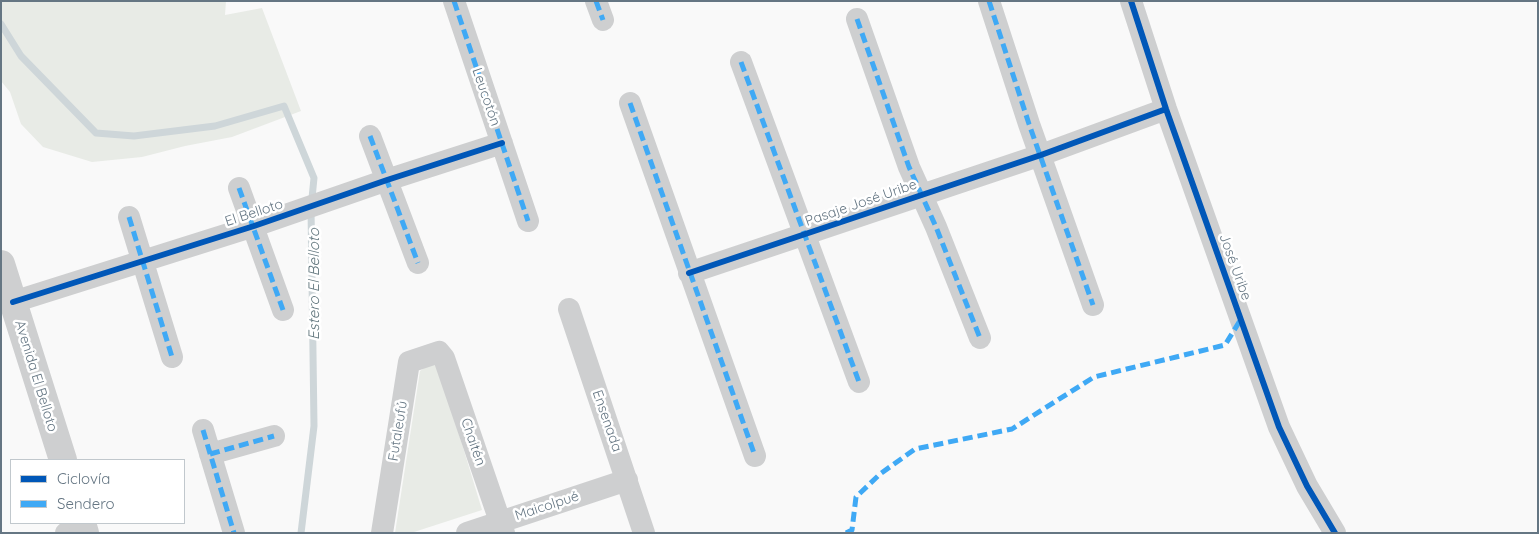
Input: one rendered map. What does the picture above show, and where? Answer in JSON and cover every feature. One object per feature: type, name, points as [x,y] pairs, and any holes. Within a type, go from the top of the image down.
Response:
[{"type":"street","name":"Leucotón","points":[[454,1],[528,220]]},
{"type":"street","points":[[989,1],[1094,306]]},
{"type":"street","name":"José Uribe","points":[[1131,1],[1166,109],[1279,427],[1307,486],[1335,533]]},
{"type":"street","name":"Pasaje José Uribe","points":[[857,19],[909,167],[936,227],[980,338]]},
{"type":"street","name":"Pasaje José Uribe","points":[[741,62],[859,382]]},
{"type":"street","points":[[630,103],[755,456]]},
{"type":"street","name":"Pasaje José Uribe","points":[[689,273],[1041,155],[1166,109]]},
{"type":"street","points":[[370,136],[418,263]]},
{"type":"street","name":"El Belloto","points":[[13,302],[254,226],[502,143]]},
{"type":"street","name":"El Belloto","points":[[239,188],[283,310]]},
{"type":"street","points":[[129,217],[172,357]]},
{"type":"street","name":"Avenida El Belloto","points":[[1,264],[63,459]]},
{"type":"street","name":"Ensenada","points":[[569,309],[644,533]]},
{"type":"street","name":"Chaitén","points":[[439,352],[444,358],[502,527]]},
{"type":"street","name":"Futaleufú","points":[[382,533],[409,362],[439,352]]},
{"type":"street","points":[[203,430],[234,533]]},
{"type":"street","points":[[210,454],[274,436]]},
{"type":"street","name":"Maicolpué","points":[[467,533],[502,527],[627,480]]},
{"type":"shaded area","points":[[1,1],[226,1],[225,15],[262,8],[301,111],[232,137],[142,157],[92,162],[43,147],[21,124],[10,92],[1,81]]},
{"type":"shaded area","points":[[431,363],[439,368],[482,510],[411,533],[395,533],[420,371]]},
{"type":"waterway","name":"Estero El Belloto","points":[[1,24],[21,56],[96,133],[134,136],[215,126],[284,106],[314,178],[311,208],[314,426],[301,533]]},
{"type":"marked path","points":[[454,1],[528,221]]},
{"type":"marked path","points":[[596,1],[603,20]]},
{"type":"marked path","points":[[989,1],[1029,124],[1093,305]]},
{"type":"marked path","points":[[857,19],[909,167],[936,227],[980,338]]},
{"type":"marked path","points":[[741,62],[859,382]]},
{"type":"marked path","points":[[630,103],[755,456]]},
{"type":"marked path","points":[[370,136],[418,263]]},
{"type":"marked path","points":[[239,188],[283,310]]},
{"type":"marked path","points":[[129,217],[172,357]]},
{"type":"marked path","points":[[846,533],[852,530],[856,497],[880,474],[915,449],[1012,429],[1094,377],[1225,345],[1241,319]]},
{"type":"marked path","points":[[203,430],[234,533]]},
{"type":"marked path","points":[[210,454],[274,436]]},
{"type":"cycle path","points":[[1131,1],[1166,109],[1279,427],[1307,486],[1335,533]]},
{"type":"cycle path","points":[[689,273],[1041,155],[1166,109]]},
{"type":"cycle path","points":[[13,302],[254,226],[502,143]]}]
